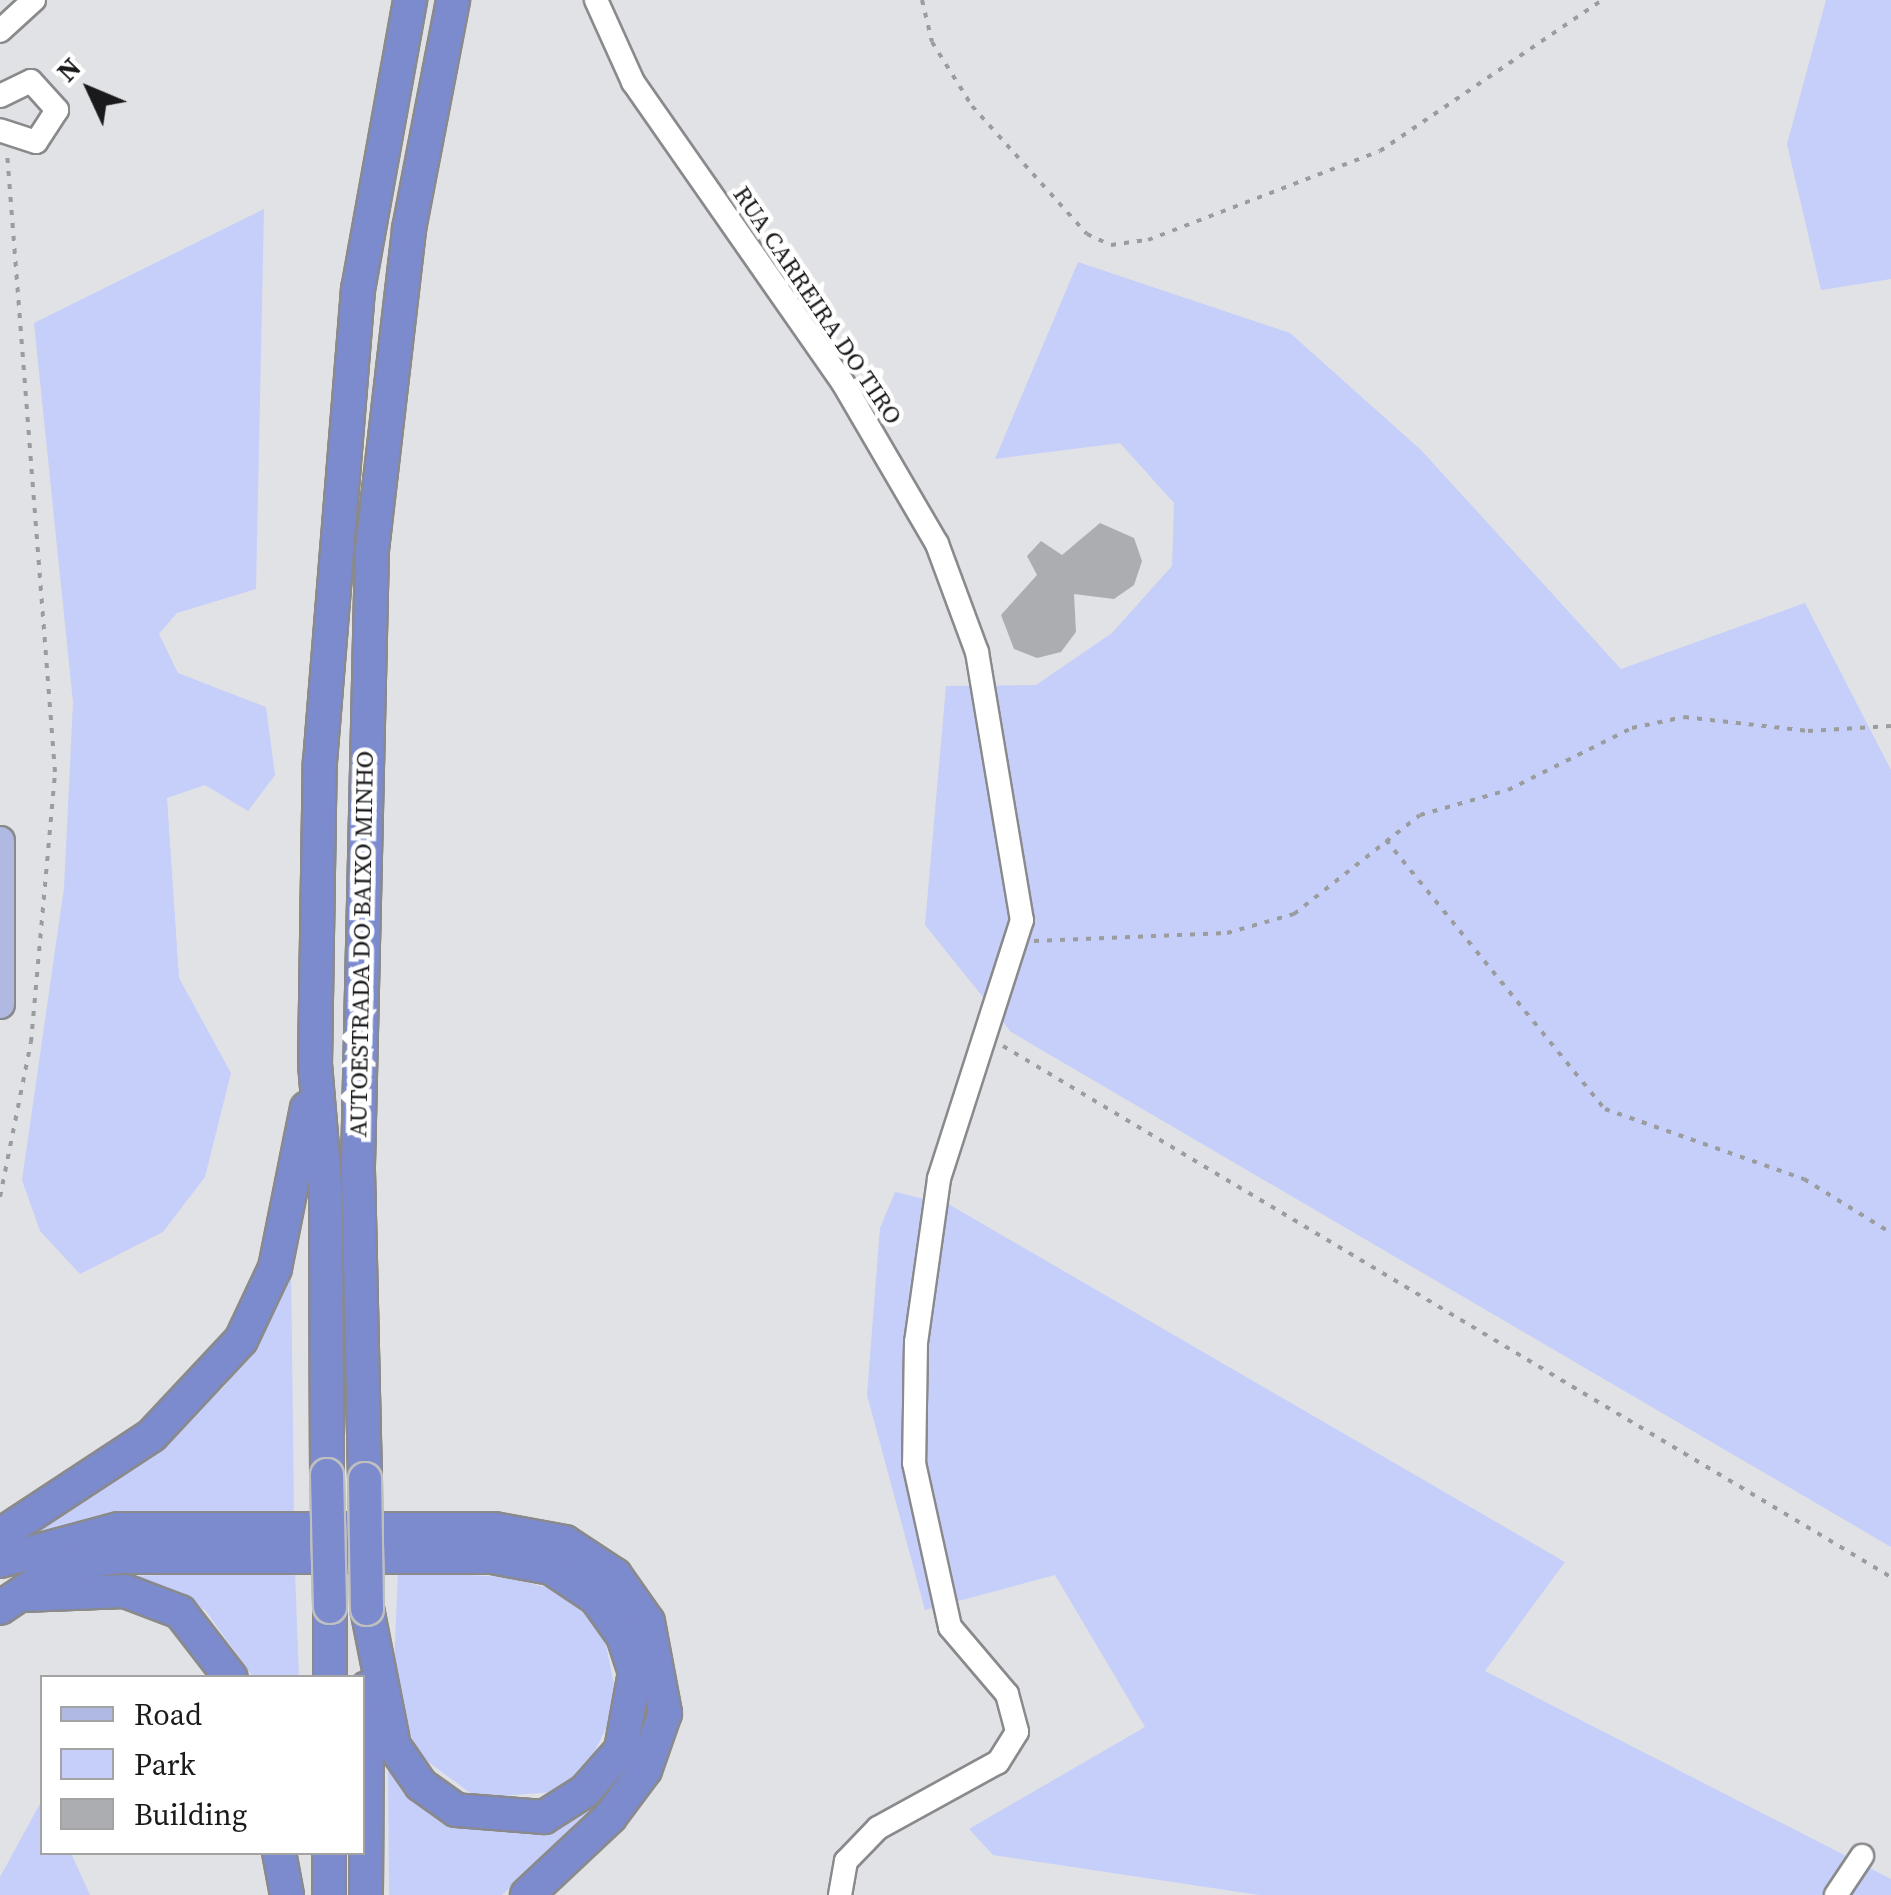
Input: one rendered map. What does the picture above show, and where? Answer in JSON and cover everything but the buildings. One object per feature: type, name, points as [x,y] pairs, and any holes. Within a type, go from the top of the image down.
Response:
[{"type":"highway","name":"AUTOESTRADA DO BAIXO MINHO","points":[[330,1675],[326,1195],[315,1064],[318,806],[340,452],[358,290],[410,0]]},
{"type":"highway","name":"AUTOESTRADA DO BAIXO MINHO","points":[[366,1895],[367,1609],[358,1146],[372,550],[406,249],[453,0]]},
{"type":"highway","points":[[0,1535],[152,1435],[241,1340],[275,1268],[315,1064]]},
{"type":"highway","points":[[0,1561],[119,1529],[494,1529],[566,1542],[615,1574],[648,1622],[665,1713],[645,1770],[622,1802],[527,1895]]},
{"type":"highway","points":[[12,1601],[65,1564],[119,1557],[492,1557],[550,1568],[596,1598],[624,1636],[635,1692],[621,1750],[585,1791],[544,1817],[456,1810],[421,1784],[394,1746],[367,1609]]},
{"type":"highway","points":[[12,1601],[125,1591],[180,1612],[230,1675]]},
{"type":"highway","points":[[280,1855],[287,1895]]},
{"type":"highway","points":[[329,1855],[329,1895]]},
{"type":"main road","points":[[0,841],[0,1004]]},
{"type":"street","points":[[0,31],[34,0]]},
{"type":"street","name":"RUA CARREIRA DO TIRO","points":[[596,0],[633,82],[844,383],[937,544],[980,670],[1020,902],[1016,942],[939,1179],[916,1342],[914,1463],[950,1627],[1007,1694],[1017,1732],[998,1762],[878,1828],[846,1861],[840,1895]]},
{"type":"street","points":[[3,133],[36,142],[58,110],[41,85],[4,84]]},
{"type":"street","points":[[1836,1895],[1862,1856]]},
{"type":"path","points":[[922,0],[932,42],[972,106],[1088,234],[1112,244],[1148,240],[1380,151],[1602,0]]},
{"type":"path","points":[[0,1198],[31,1042],[56,772],[3,133]]},
{"type":"path","points":[[1016,942],[1244,928],[1294,914],[1420,815],[1508,790],[1632,728],[1684,717],[1808,730],[1891,726]]},
{"type":"path","points":[[1386,839],[1606,1110],[1804,1180],[1891,1233]]},
{"type":"path","points":[[986,1034],[1891,1577]]},
{"type":"green space","points":[[1826,0],[1891,0],[1891,279],[1821,290],[1787,144]]},
{"type":"green space","points":[[264,209],[256,589],[177,613],[159,634],[178,673],[266,707],[275,775],[248,811],[205,785],[167,798],[179,978],[231,1073],[205,1177],[163,1232],[80,1274],[40,1231],[22,1180],[64,888],[73,702],[34,323]]},
{"type":"green space","points":[[1078,262],[1290,333],[1421,450],[1621,669],[1805,603],[1891,770],[1891,1547],[1011,1032],[925,925],[946,686],[1036,685],[1112,633],[1172,566],[1174,503],[1120,443],[995,459]]},
{"type":"green space","points":[[895,1192],[950,1205],[1565,1562],[1485,1671],[1891,1879],[1891,1895],[1259,1895],[993,1855],[969,1829],[1145,1727],[1055,1575],[925,1610],[867,1395],[880,1228]]},
{"type":"green space","points":[[291,1265],[294,1515],[88,1522],[32,1533],[151,1453],[224,1387],[259,1339]]},
{"type":"green space","points":[[295,1571],[299,1675],[252,1675],[205,1610],[132,1576]]},
{"type":"green space","points":[[398,1571],[505,1577],[553,1589],[580,1608],[604,1636],[618,1703],[585,1772],[553,1792],[477,1798],[419,1755],[393,1691]]},
{"type":"green space","points":[[388,1769],[447,1819],[497,1832],[546,1828],[606,1797],[502,1895],[389,1895]]},
{"type":"green space","points":[[40,1804],[40,1855],[72,1855],[90,1895],[0,1895],[0,1877]]}]
